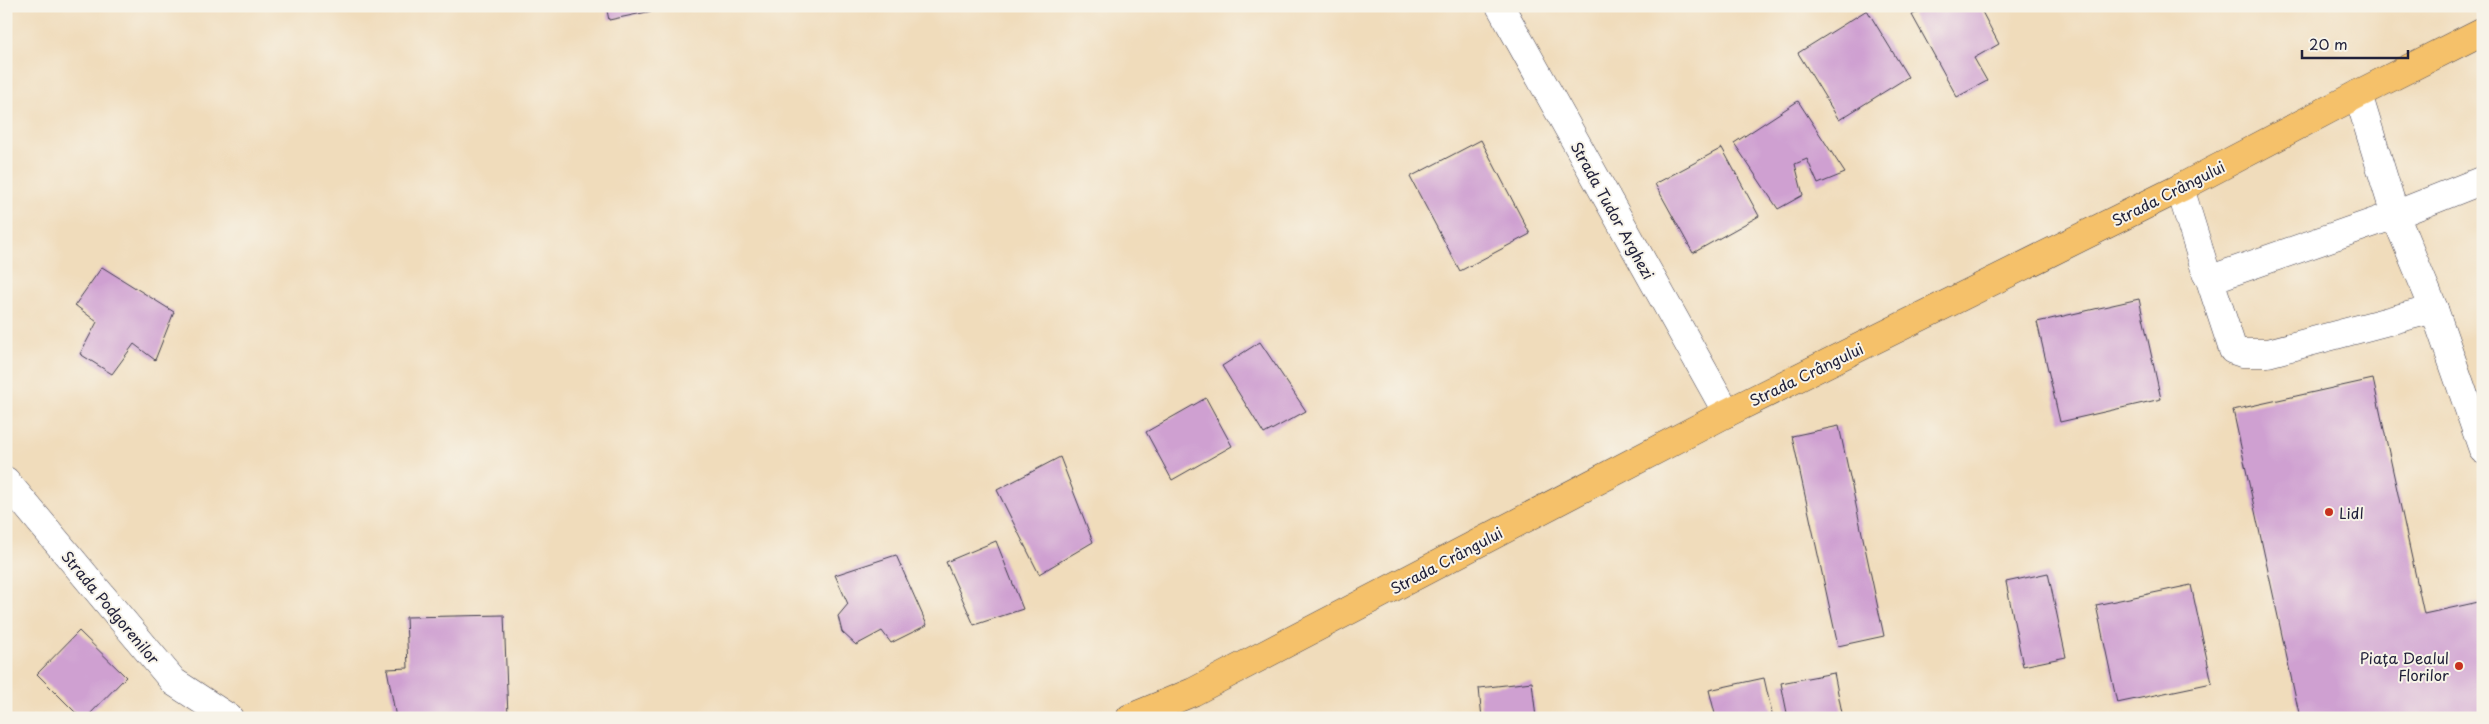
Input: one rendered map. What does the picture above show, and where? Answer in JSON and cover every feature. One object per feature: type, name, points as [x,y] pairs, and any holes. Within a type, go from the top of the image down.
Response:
[{"type":"main road","name":"Strada Crângului","points":[[1130,718],[1202,687],[1727,413],[2180,188],[2358,94],[2483,31]]},
{"type":"street","name":"Strada Tudor Arghezi","points":[[1500,6],[1727,413]]},
{"type":"street","points":[[2358,94],[2395,215],[2434,309],[2483,450]]},
{"type":"street","points":[[2209,276],[2217,277],[2395,215],[2483,180]]},
{"type":"street","points":[[2180,188],[2232,350],[2268,352],[2434,309]]},
{"type":"street","name":"Strada Podgorenilor","points":[[6,481],[174,682],[229,718]]},
{"type":"building","points":[[606,6],[671,6],[671,7],[609,20]]},
{"type":"building","points":[[1929,6],[1979,6],[1999,44],[1974,58],[1987,81],[1957,97],[1912,15]]},
{"type":"building","points":[[1867,10],[1908,77],[1839,120],[1798,53]]},
{"type":"building","points":[[1798,101],[1845,173],[1818,184],[1807,159],[1795,164],[1803,195],[1778,209],[1734,143]]},
{"type":"building","points":[[1481,140],[1530,234],[1460,271],[1410,177]]},
{"type":"building","points":[[1722,148],[1759,216],[1693,253],[1655,184]]},
{"type":"building","points":[[102,267],[174,312],[155,360],[134,344],[112,374],[80,354],[97,322],[75,305]]},
{"type":"building","points":[[2139,299],[2161,399],[2060,422],[2037,322]]},
{"type":"building","points":[[1260,342],[1306,411],[1264,434],[1222,366]]},
{"type":"building","name":"Lidl","points":[[2373,379],[2424,614],[2483,601],[2483,718],[2300,718],[2233,410]]},
{"type":"building","points":[[1206,398],[1232,446],[1172,480],[1146,432]]},
{"type":"building","points":[[1839,426],[1884,636],[1838,646],[1792,436]]},
{"type":"building","points":[[1060,457],[1093,542],[1039,574],[997,490]]},
{"type":"building","points":[[996,541],[1023,609],[974,625],[946,562]]},
{"type":"building","points":[[896,555],[927,625],[891,643],[882,631],[856,645],[842,632],[838,616],[848,604],[835,575]]},
{"type":"building","points":[[2048,573],[2066,657],[2023,666],[2006,582]]},
{"type":"building","points":[[2191,585],[2212,683],[2117,703],[2096,605]]},
{"type":"building","points":[[504,615],[508,716],[396,718],[387,669],[408,668],[406,617]]},
{"type":"building","points":[[79,631],[126,677],[86,718],[81,718],[37,674]]},
{"type":"building","points":[[1834,673],[1843,718],[1788,718],[1781,683]]},
{"type":"building","points":[[1764,678],[1773,718],[1716,718],[1709,690]]},
{"type":"building","points":[[1532,682],[1536,718],[1482,718],[1479,688]]},
{"type":"place","name":"Lidl","points":[[2329,512]]},
{"type":"place","name":"Piața Dealul Florilor","points":[[2459,666]]}]
